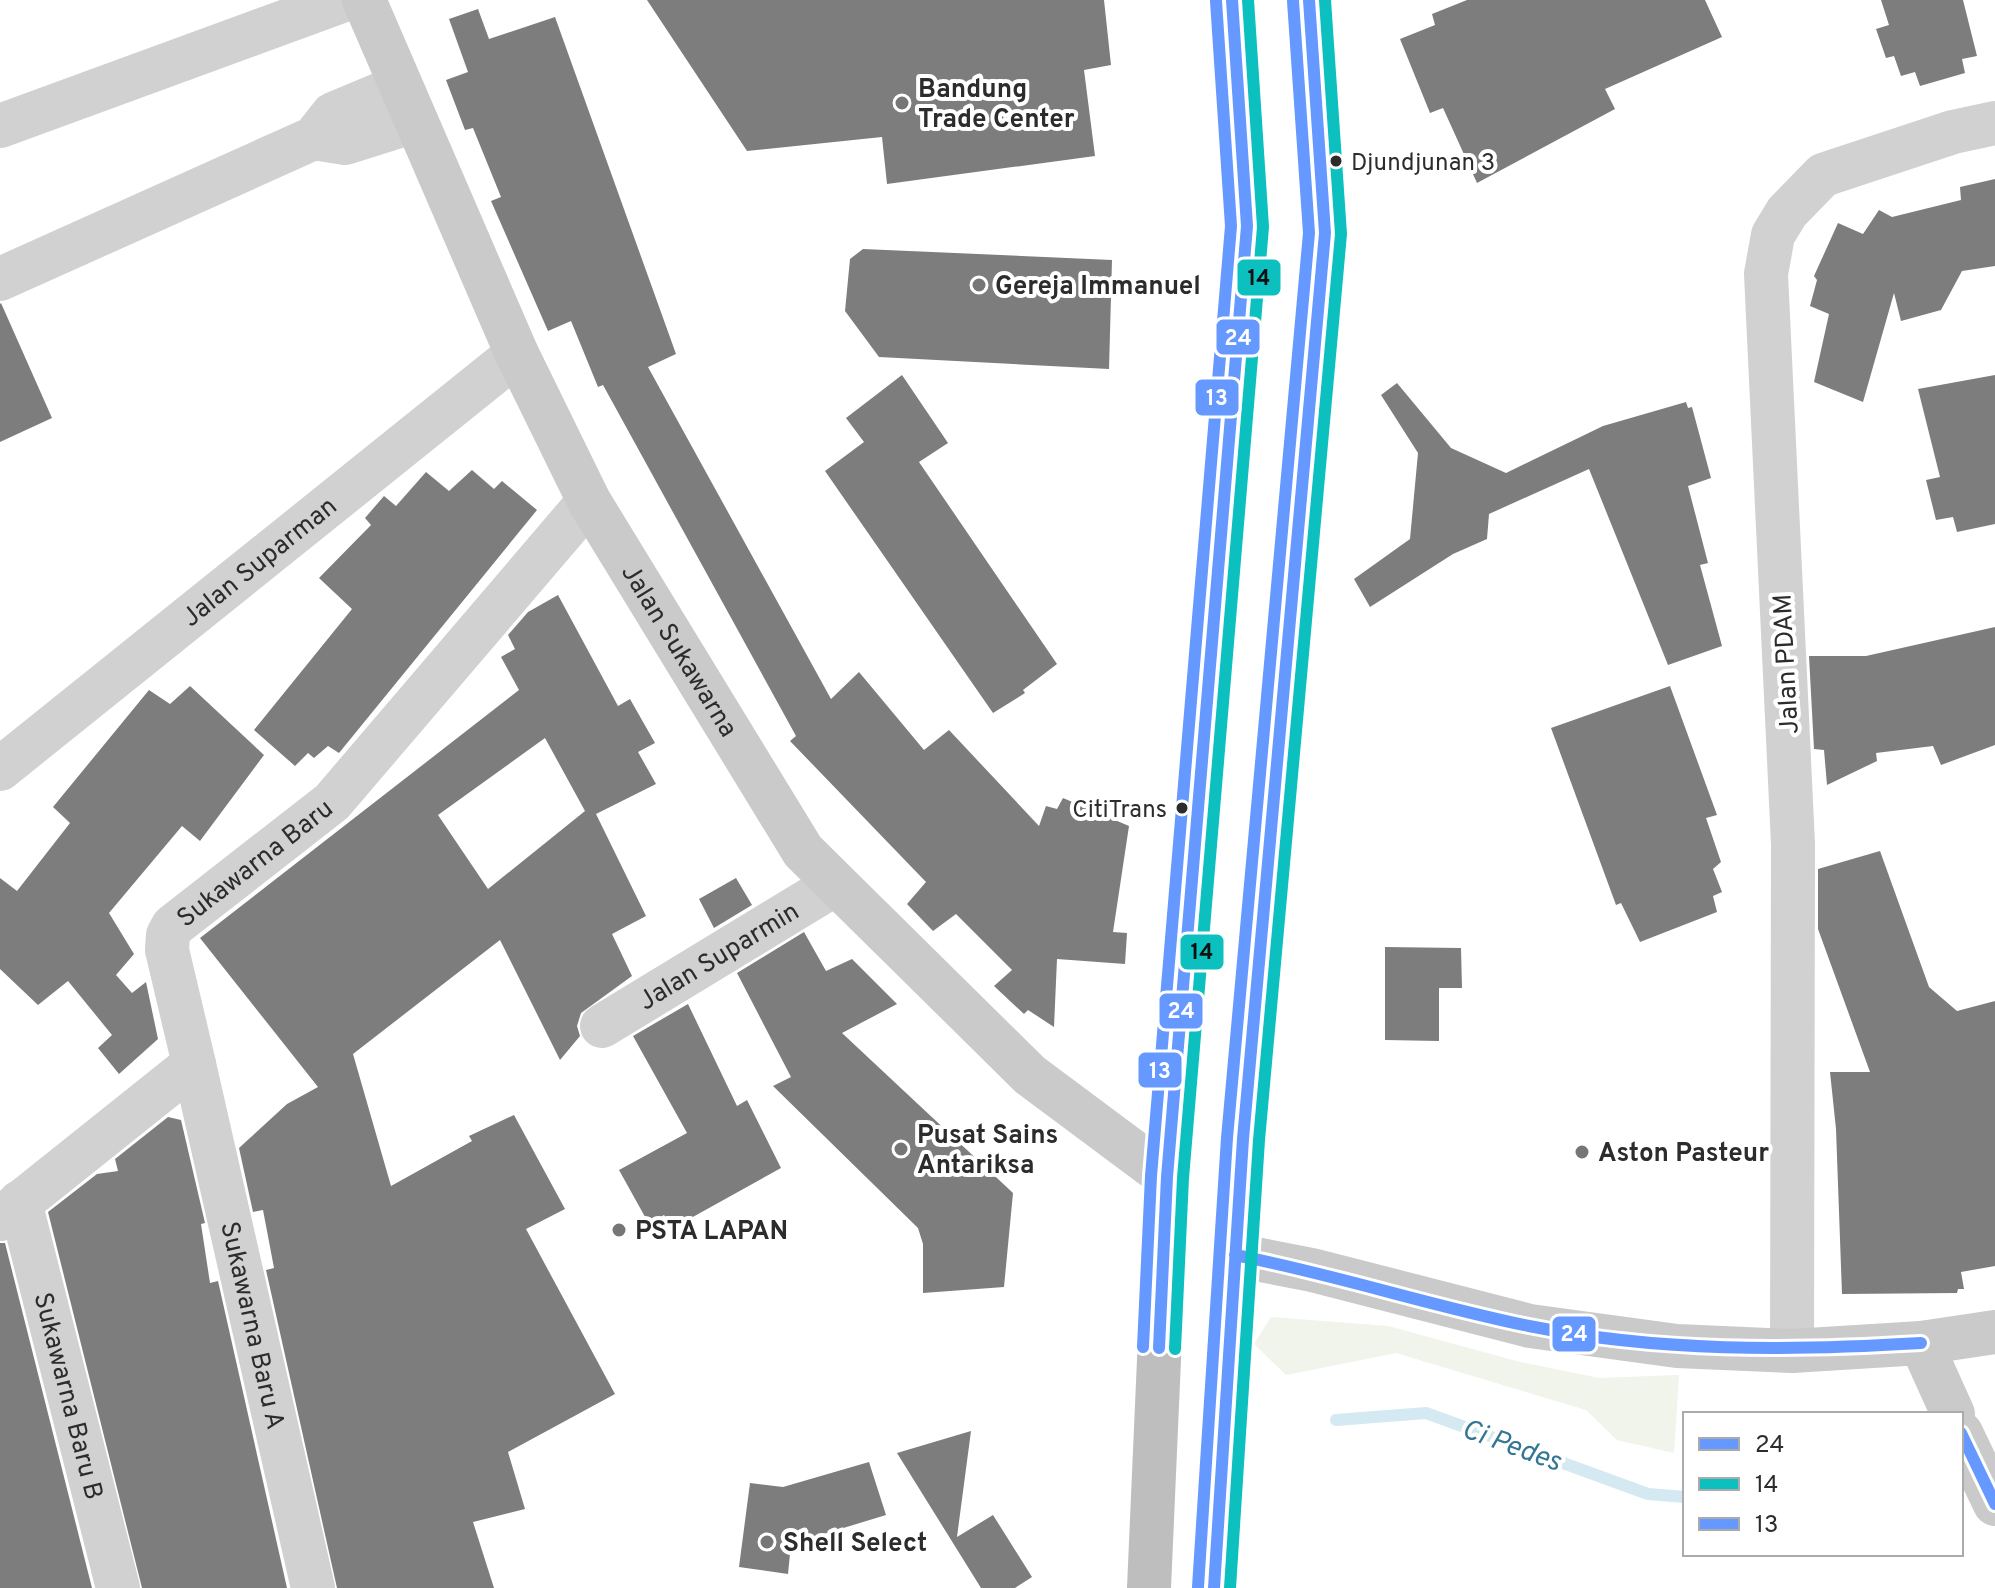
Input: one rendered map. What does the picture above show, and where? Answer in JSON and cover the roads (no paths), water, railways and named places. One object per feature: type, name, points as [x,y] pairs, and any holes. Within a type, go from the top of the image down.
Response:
[{"type":"highway","points":[[1149,1588],[1167,1177],[1202,732],[1230,452],[1247,226],[1232,0]]},
{"type":"highway","points":[[1214,1588],[1235,1255],[1325,233],[1309,0]]},
{"type":"street","points":[[0,126],[344,0]]},
{"type":"street","name":"Jalan Sukawarna","points":[[364,0],[517,354],[589,501],[803,851],[834,885],[1030,1075],[1167,1177]]},
{"type":"street","points":[[0,279],[314,138],[333,114],[408,103]]},
{"type":"street","name":"Jalan PDAM","points":[[1792,1351],[1793,844],[1766,274],[1773,235],[1787,212],[1823,175],[1953,132],[1995,123]]},
{"type":"street","name":"Jalan Suparman","points":[[0,769],[517,354]]},
{"type":"street","name":"Sukawarna Baru","points":[[194,1064],[167,950],[168,935],[173,926],[332,802],[589,501]]},
{"type":"street","name":"Jalan Suparmin","points":[[602,1026],[834,885]]},
{"type":"street","points":[[10,1210],[194,1064]]},
{"type":"street","name":"Sukawarna Baru A","points":[[194,1064],[313,1588]]},
{"type":"street","name":"Sukawarna Baru B","points":[[10,1210],[118,1588]]},
{"type":"street","points":[[1235,1255],[1312,1270],[1530,1326],[1677,1346],[1792,1351],[1921,1343],[1995,1332]]},
{"type":"street","points":[[1921,1343],[1952,1412]]},
{"type":"waterway","name":"Ci Pedes","points":[[1336,1420],[1426,1413],[1648,1494],[1683,1497]]},
{"type":"place","name":"Bandung Trade Center","points":[[902,103]]},
{"type":"place","name":"Djundjunan 3","points":[[1336,161]]},
{"type":"place","name":"Gereja Immanuel","points":[[979,285]]},
{"type":"place","name":"CitiTrans","points":[[1182,808]]},
{"type":"place","name":"Pusat Sains Antariksa","points":[[901,1149]]},
{"type":"place","name":"Aston Pasteur","points":[[1582,1152]]},
{"type":"place","name":"PSTA LAPAN","points":[[619,1230]]},
{"type":"place","name":"Shell Select","points":[[767,1542]]}]
